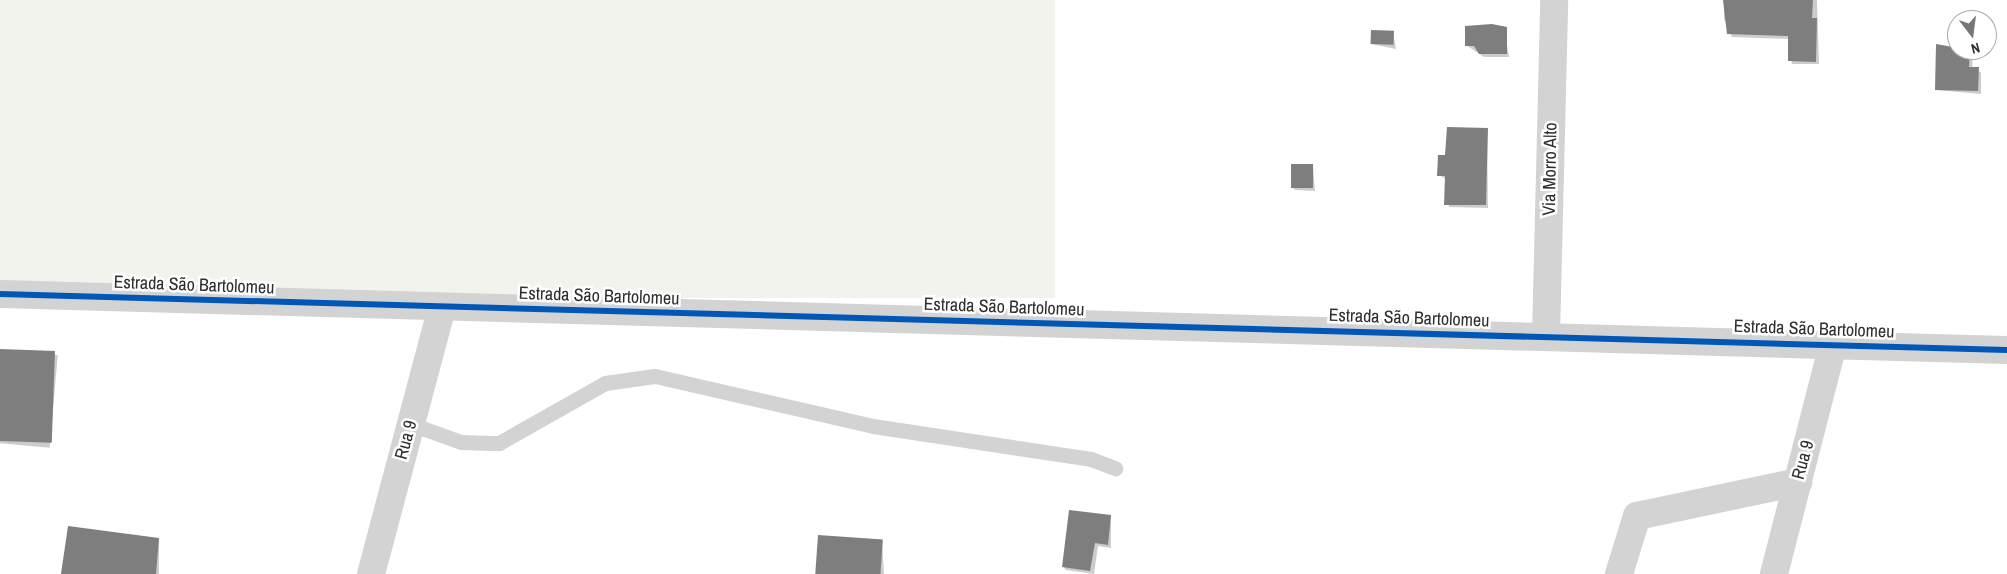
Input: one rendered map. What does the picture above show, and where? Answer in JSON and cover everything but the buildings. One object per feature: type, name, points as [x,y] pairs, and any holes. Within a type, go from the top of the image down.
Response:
[{"type":"street","name":"Via Morro Alto","points":[[1546,337],[1554,0]]},
{"type":"street","name":"Estrada São Bartolomeu","points":[[0,294],[2007,350]]},
{"type":"street","name":"Rua 9","points":[[371,574],[442,307]]},
{"type":"street","name":"Rua 9","points":[[1774,574],[1833,345]]},
{"type":"street","points":[[1619,574],[1637,516],[1798,482]]},
{"type":"lane","points":[[410,424],[461,442],[499,443],[605,383],[655,376],[863,424],[1091,458],[1115,468]]},
{"type":"shaded area","points":[[0,0],[1055,0],[1055,298],[0,298]]},
{"type":"cycle path","points":[[0,294],[2007,350]]}]
